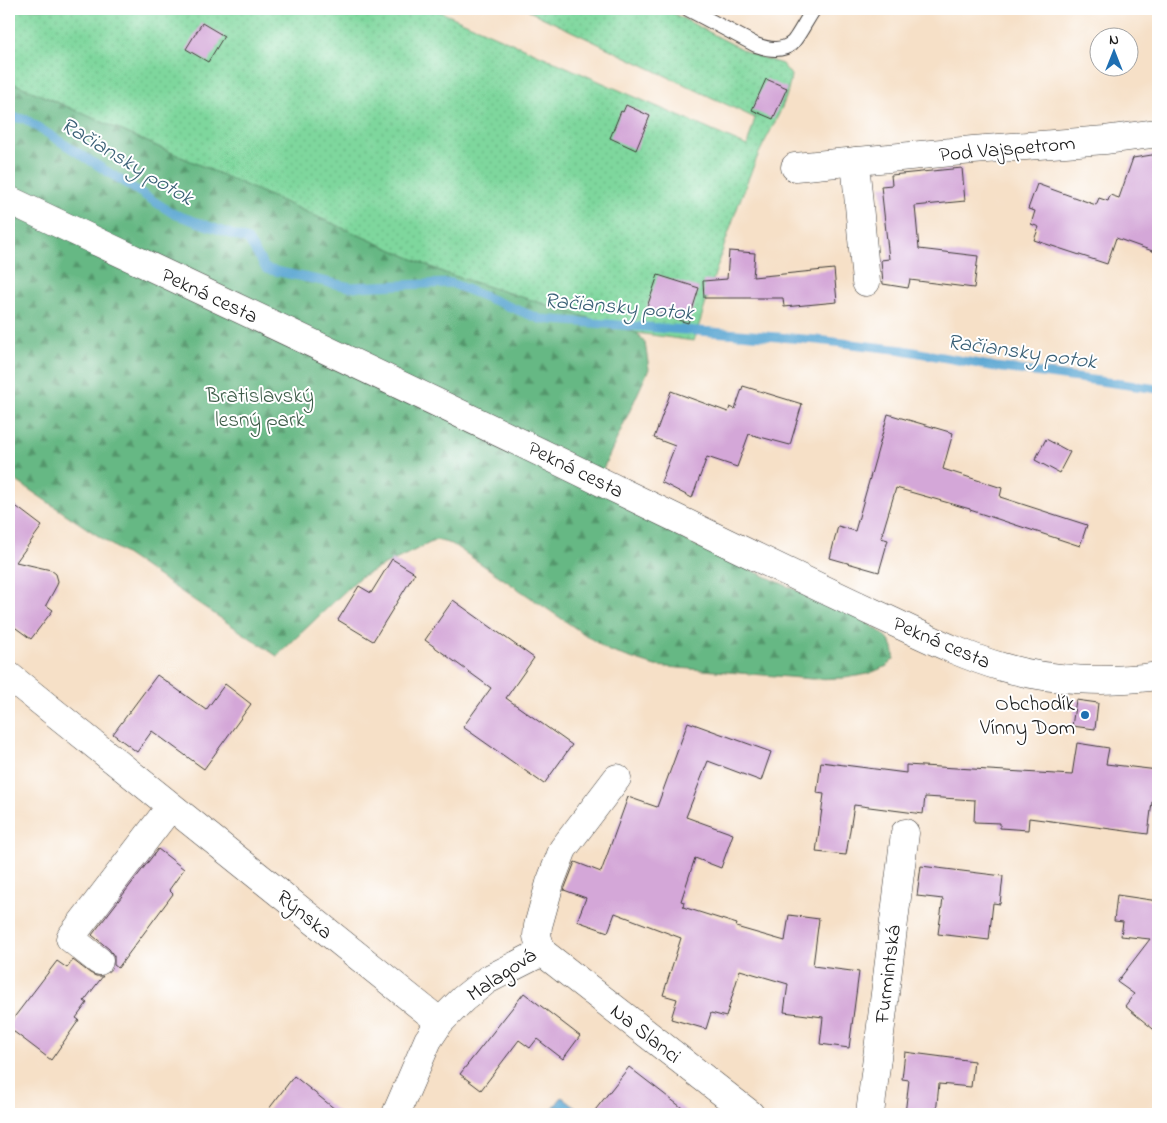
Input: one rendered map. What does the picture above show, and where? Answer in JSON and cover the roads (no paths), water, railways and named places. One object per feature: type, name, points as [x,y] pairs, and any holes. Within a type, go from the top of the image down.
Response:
[{"type":"street","name":"Pod Vajspetrom","points":[[795,167],[1105,140],[1158,133]]},
{"type":"street","points":[[855,161],[866,282]]},
{"type":"street","name":"Pekná cesta","points":[[9,200],[506,435],[814,586],[962,653],[1005,668],[1057,677],[1135,680],[1158,676]]},
{"type":"street","name":"Rýnska","points":[[9,676],[440,1022]]},
{"type":"street","name":"Malagová","points":[[396,1114],[428,1040],[440,1022],[463,999],[488,980],[542,952],[537,936],[538,926],[550,883],[564,848],[617,778]]},
{"type":"street","points":[[98,961],[70,938],[171,806]]},
{"type":"street","name":"Furmintská","points":[[870,1114],[905,833]]},
{"type":"street","name":"Na Slanci","points":[[542,952],[750,1114]]},
{"type":"lane","points":[[688,9],[756,45],[776,50],[792,44],[814,9]]},
{"type":"water","points":[[562,1097],[576,1108],[571,1114],[548,1114]]},
{"type":"waterway","name":"Račiansky potok","points":[[9,117],[25,119],[174,214],[248,240],[266,269],[350,287],[451,283],[540,319],[817,340],[903,350],[996,367],[1158,389]]},
{"type":"place","name":"Obchodík Vínny Dom","points":[[1085,715]]},
{"type":"park label","name":"Bratislavský lesný park","points":[[260,407]]}]
